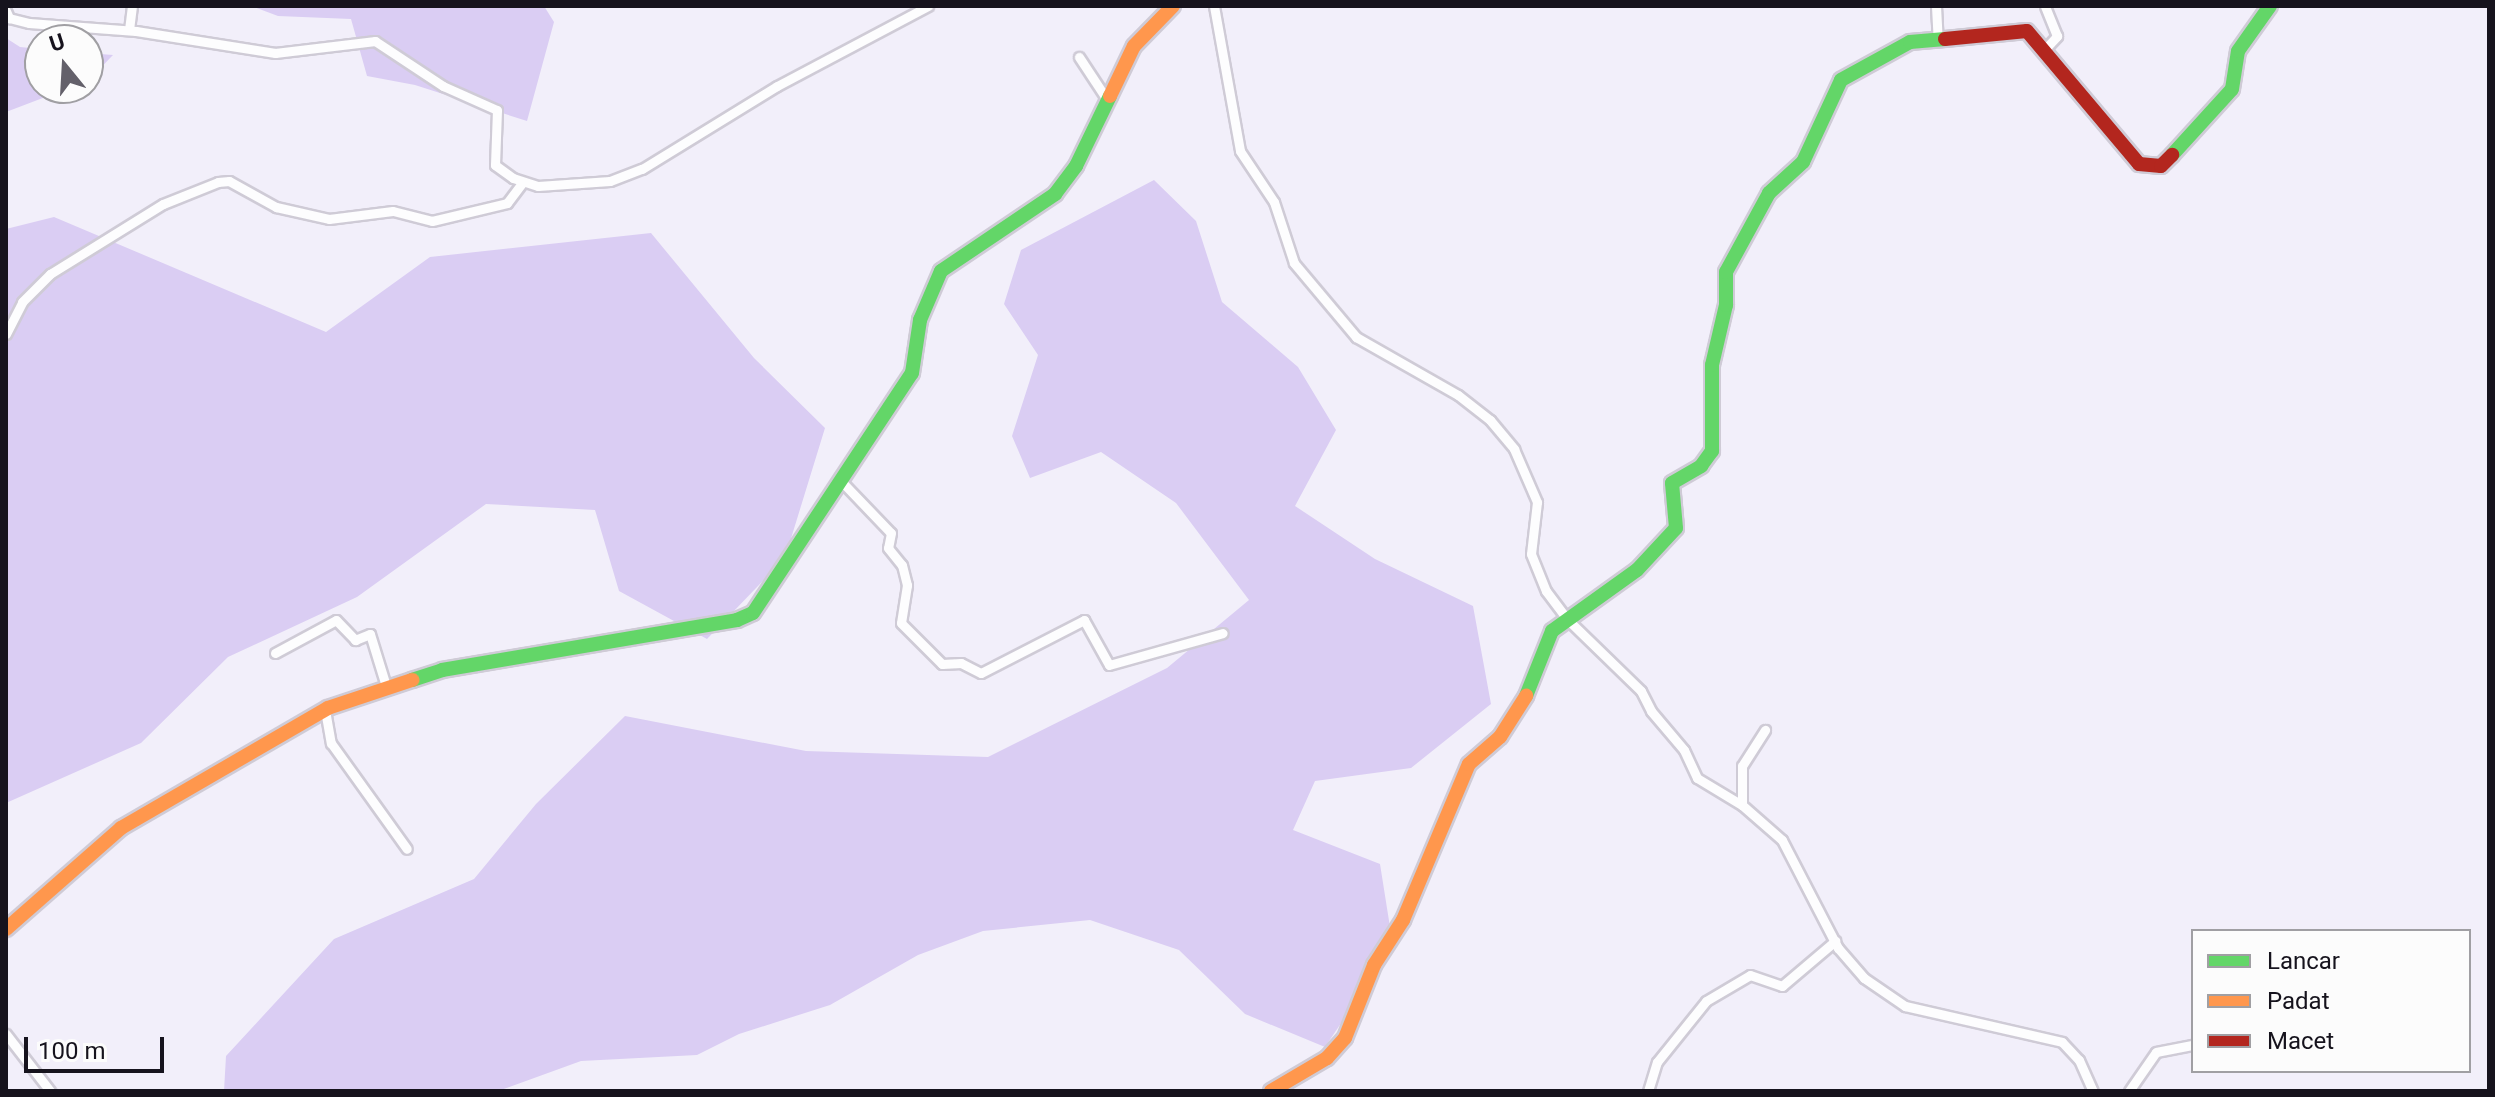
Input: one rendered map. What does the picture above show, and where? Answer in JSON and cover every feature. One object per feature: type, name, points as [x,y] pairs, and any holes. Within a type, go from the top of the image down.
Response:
[{"type":"street","points":[[129,30],[132,6]]},
{"type":"street","points":[[6,13],[29,23],[129,30],[285,53],[375,41],[443,86],[499,112],[493,160],[498,170],[523,182],[596,183],[642,169],[767,92],[928,6]]},
{"type":"street","points":[[6,929],[121,828],[325,710],[386,686],[442,670],[747,617],[843,483],[912,373],[920,320],[941,271],[1055,194],[1076,166],[1106,98],[1134,46],[1173,6]]},
{"type":"street","points":[[1214,6],[1240,151],[1274,202],[1294,263],[1356,337],[1458,395],[1490,420],[1514,449],[1537,502],[1531,554],[1546,591],[1567,619],[1641,691],[1651,711],[1684,750],[1697,778],[1742,805],[1782,840],[1835,941],[1864,978],[1905,1006],[2062,1042],[2079,1060],[2093,1091]]},
{"type":"street","points":[[1936,6],[1938,39]]},
{"type":"street","points":[[2045,6],[2057,36],[2045,49]]},
{"type":"street","points":[[1271,1091],[1327,1058],[1345,1038],[1374,965],[1403,920],[1469,764],[1500,737],[1520,711],[1545,642],[1567,619],[1637,570],[1676,528],[1672,483],[1701,466],[1712,451],[1712,365],[1726,305],[1726,272],[1769,193],[1803,162],[1834,90],[1903,45],[2027,31],[2045,49],[2106,131],[2139,164],[2161,166],[2232,89],[2238,51],[2270,6]]},
{"type":"street","points":[[1079,57],[1106,98]]},
{"type":"street","points":[[6,334],[22,302],[50,274],[163,204],[218,182],[229,181],[276,207],[329,219],[393,211],[432,221],[507,203],[523,182]]},
{"type":"street","points":[[843,483],[891,533],[888,548],[902,565],[907,585],[901,623],[942,664],[961,663],[981,673],[1084,620],[1109,665],[1223,633]]},
{"type":"street","points":[[275,653],[336,620],[355,640],[370,634],[386,686]]},
{"type":"street","points":[[325,710],[331,743],[407,849]]},
{"type":"street","points":[[1742,805],[1742,766],[1765,730]]},
{"type":"street","points":[[1648,1091],[1657,1062],[1706,1001],[1750,975],[1782,986],[1835,941]]},
{"type":"street","points":[[6,1034],[50,1091]]},
{"type":"street","points":[[2129,1091],[2156,1052],[2191,1045]]},
{"type":"shaded area","points":[[251,6],[544,6],[554,22],[527,121],[415,85],[367,76],[351,19],[278,16]]},
{"type":"shaded area","points":[[6,38],[24,47],[24,104],[27,104],[6,112]]},
{"type":"shaded area","points":[[104,54],[113,55],[104,64]]},
{"type":"shaded area","points":[[1154,180],[1196,221],[1222,302],[1298,367],[1336,430],[1295,506],[1375,559],[1473,606],[1491,704],[1411,768],[1315,781],[1293,830],[1380,864],[1393,946],[1325,1047],[1245,1014],[1179,950],[1090,920],[983,931],[918,955],[830,1005],[739,1034],[697,1055],[581,1061],[498,1091],[224,1091],[226,1056],[334,939],[474,879],[536,804],[625,716],[806,751],[988,757],[1167,668],[1249,600],[1176,503],[1101,452],[1030,478],[1012,436],[1038,355],[1004,304],[1021,250]]},
{"type":"shaded area","points":[[54,217],[326,332],[430,257],[651,233],[754,358],[825,428],[785,558],[707,639],[619,591],[595,510],[486,504],[357,597],[228,657],[141,743],[6,803],[6,229]]},
{"type":"traffic: fast","points":[[2172,155],[2232,89],[2238,51],[2270,6]]},
{"type":"traffic: fast","points":[[1526,696],[1552,631],[1637,570],[1676,528],[1672,483],[1701,466],[1712,451],[1712,365],[1726,305],[1726,272],[1769,193],[1803,162],[1841,80],[1910,42],[1945,39]]},
{"type":"traffic: fast","points":[[412,680],[442,670],[737,620],[753,613],[912,373],[920,320],[941,271],[1055,194],[1076,166],[1110,96]]},
{"type":"traffic: slow","points":[[1110,96],[1134,46],[1173,6]]},
{"type":"traffic: slow","points":[[6,929],[121,828],[328,708],[412,680]]},
{"type":"traffic: slow","points":[[1271,1091],[1327,1058],[1345,1038],[1374,965],[1403,920],[1469,764],[1500,737],[1526,696]]},
{"type":"traffic: jam","points":[[1945,39],[2027,31],[2139,164],[2161,166],[2172,155]]}]
